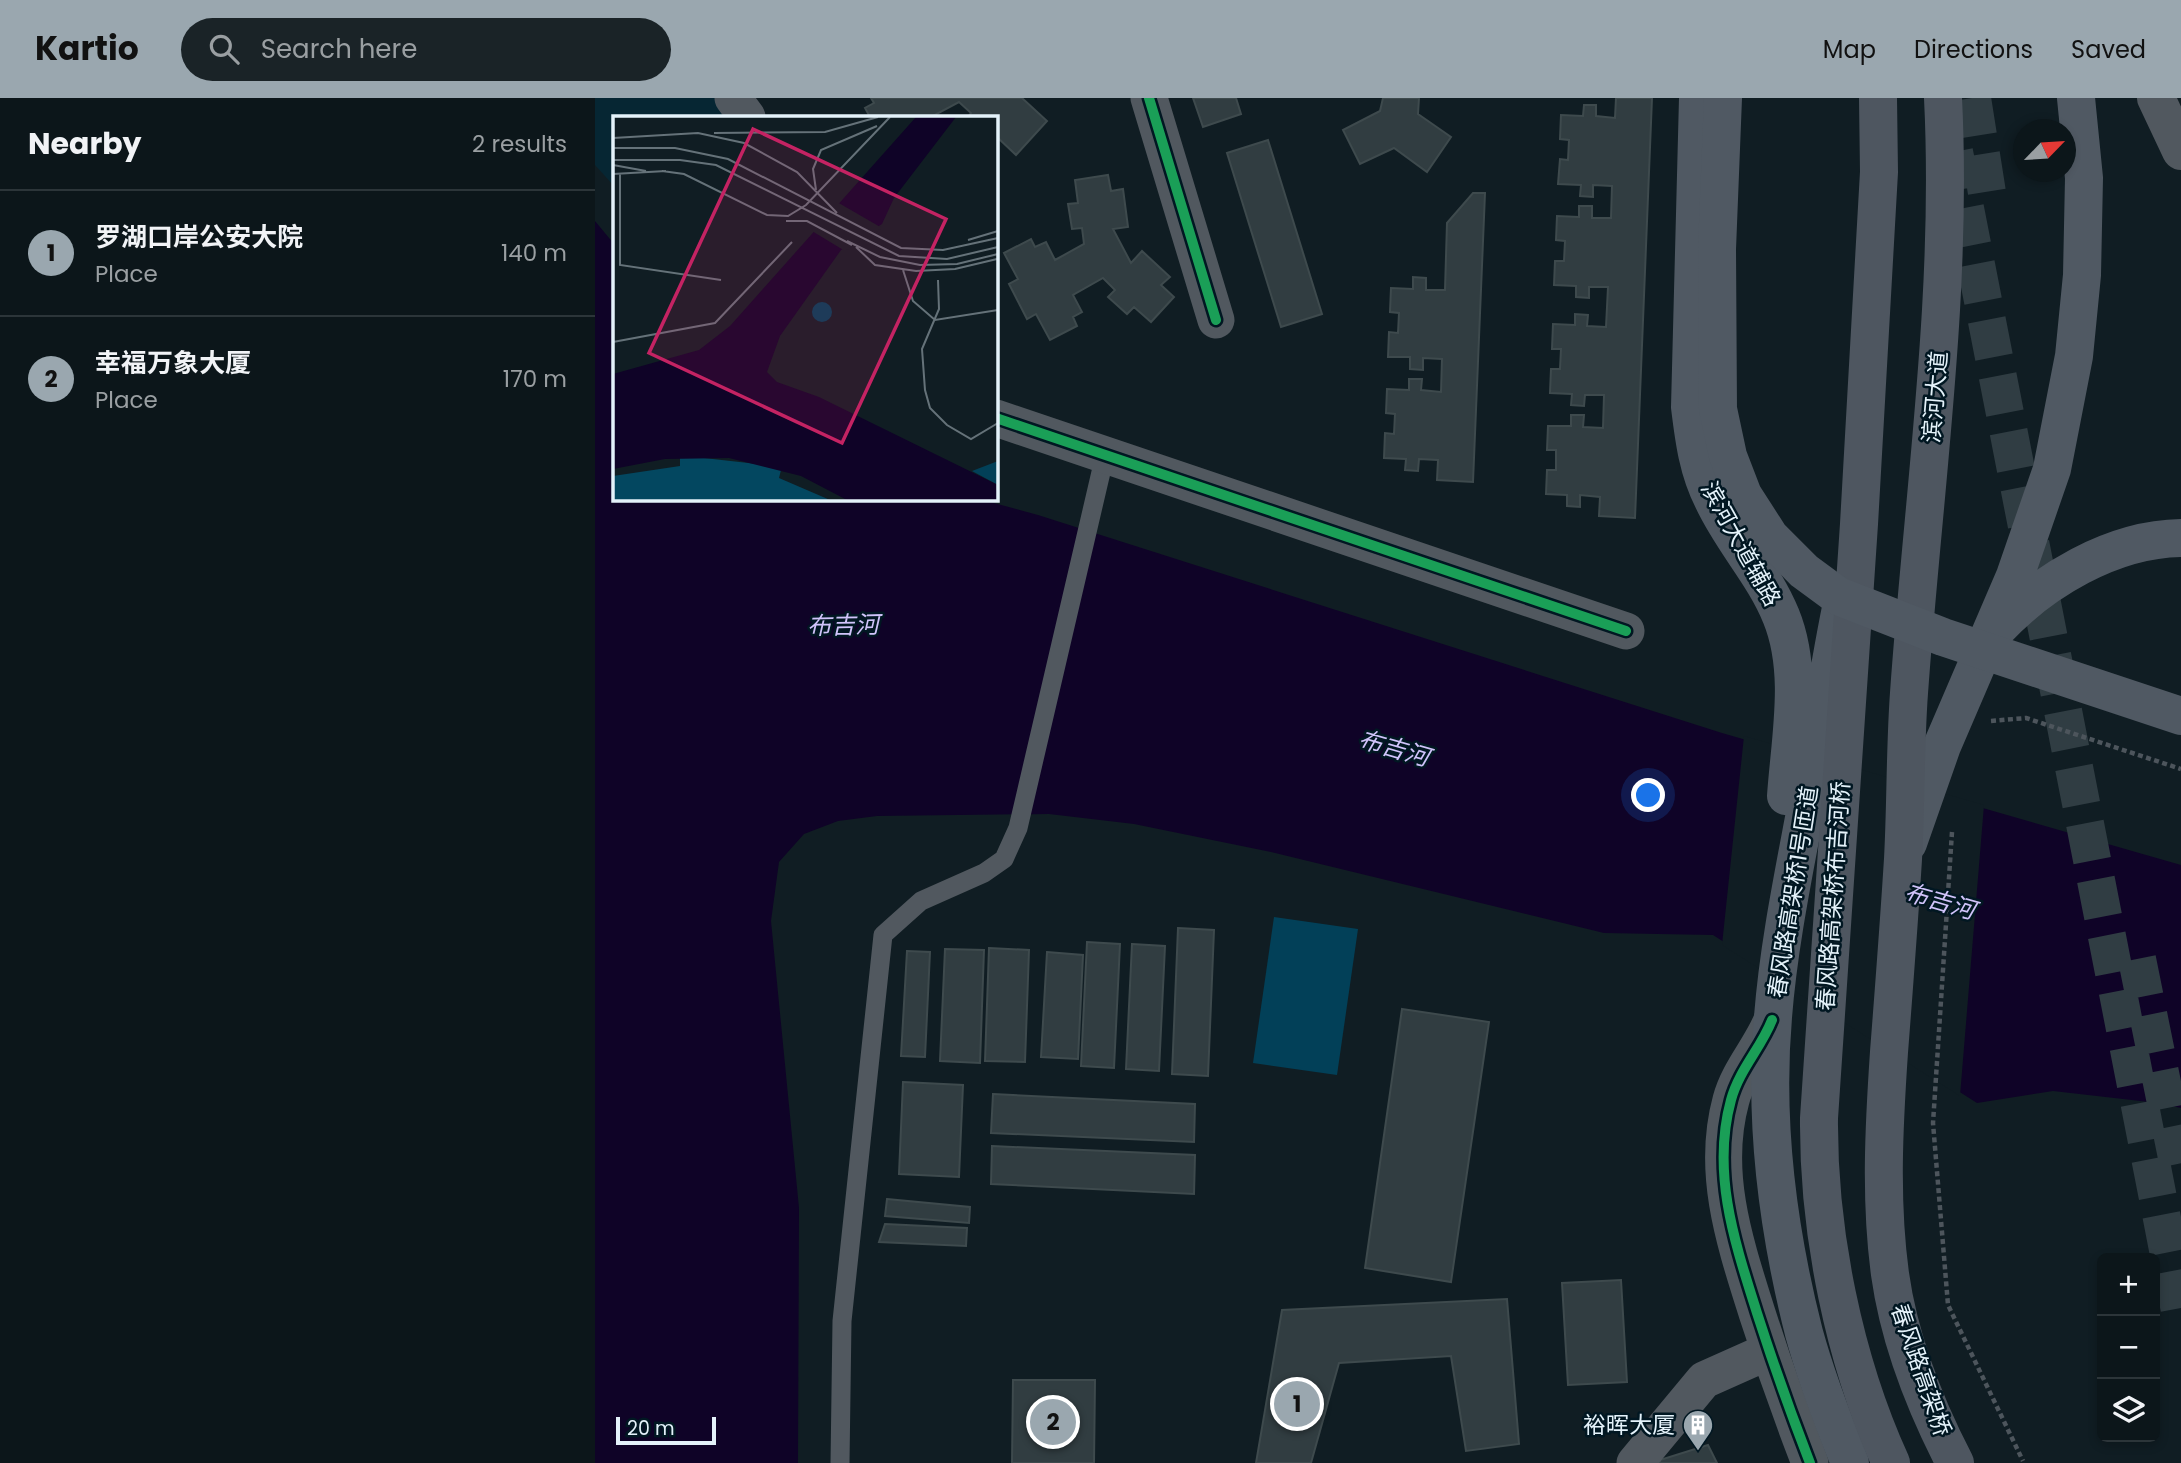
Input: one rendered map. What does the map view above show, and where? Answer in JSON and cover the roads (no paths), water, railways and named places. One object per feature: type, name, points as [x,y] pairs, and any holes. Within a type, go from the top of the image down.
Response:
[{"type":"highway","points":[[1838,671],[1859,524],[1879,172],[1878,98]]},
{"type":"highway","name":"滨河大道","points":[[1903,857],[1909,695],[1942,306],[1945,147],[1943,98]]},
{"type":"highway","name":"春风路高架桥布吉河桥","points":[[1838,671],[1818,1155],[1824,1223],[1837,1292],[1856,1366],[1891,1463]]},
{"type":"highway","name":"春风路高架桥","points":[[1903,857],[1885,1108],[1884,1213],[1890,1277],[1906,1343],[1928,1404],[1954,1460]]},
{"type":"main road","name":"滨河大道辅路","points":[[1698,98],[1690,407],[1693,437],[1700,470],[1713,502],[1766,585],[1781,617],[1793,657],[1774,1004]]},
{"type":"main road","points":[[1723,98],[1717,249],[1718,409],[1728,456],[1743,495],[1770,537],[1804,571],[1838,596],[1943,637],[2181,716]]},
{"type":"main road","points":[[1903,857],[1970,716],[2052,469],[2074,356],[2082,275],[2084,178],[2076,98]]},
{"type":"main road","points":[[1970,716],[1991,636],[2035,595],[2071,572],[2111,552],[2154,540],[2181,538]]},
{"type":"main road","name":"春风路高架桥1号匝道","points":[[1838,671],[1774,1004],[1772,1130],[1784,1235],[1794,1289],[1812,1358],[1850,1463]]},
{"type":"street","points":[[733,98],[746,116]]},
{"type":"street","points":[[1149,98],[1216,320]]},
{"type":"street","points":[[2155,98],[2181,151]]},
{"type":"street","points":[[997,418],[1626,631]]},
{"type":"street","points":[[1774,1004],[1732,1097],[1723,1155],[1725,1196],[1769,1351],[1810,1463]]},
{"type":"street","points":[[1636,1463],[1704,1380],[1769,1351]]},
{"type":"lane","points":[[840,1463],[842,1321],[883,935],[921,901],[984,873],[1004,859],[1018,828],[1105,455]]},
{"type":"water","name":"布吉河","points":[[595,221],[613,243],[613,500],[983,500],[1038,515],[1722,733],[2181,865],[2181,1108],[2053,1091],[1977,1103],[1713,935],[1604,933],[1271,852],[1134,824],[1049,814],[877,816],[838,821],[804,834],[779,862],[771,921],[799,1208],[798,1463],[595,1463]]},
{"type":"tunnel","points":[[1972,98],[1987,193]]},
{"type":"tunnel","points":[[1954,152],[2181,1316]]},
{"type":"tunnel","points":[[2137,959],[2181,1177]]},
{"type":"place","name":"罗湖口岸公安大院","points":[[1297,1404]]},
{"type":"place","name":"幸福万象大厦","points":[[1053,1422]]},
{"type":"place","name":"裕晖大厦","points":[[1698,1452]]}]
